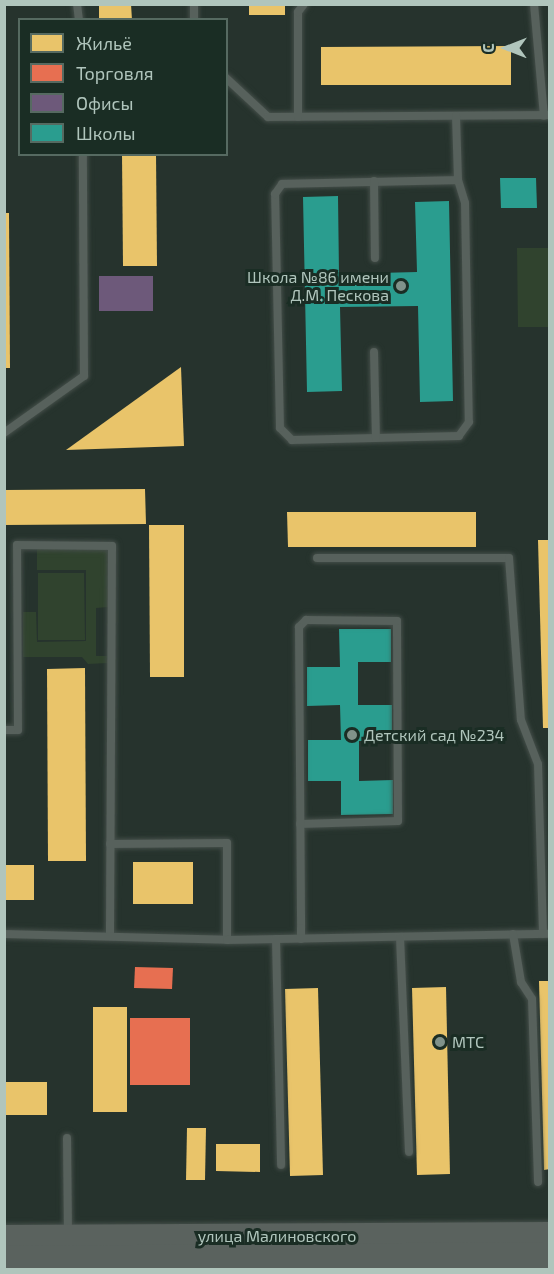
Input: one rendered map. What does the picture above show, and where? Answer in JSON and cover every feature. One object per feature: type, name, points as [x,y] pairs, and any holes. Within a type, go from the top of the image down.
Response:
[{"type":"highway","name":"улица Малиновского","points":[[4,1238],[549,1234]]},
{"type":"highway","name":"улица Малиновского","points":[[4,1259],[198,1263],[549,1255]]},
{"type":"lane","points":[[298,117],[298,12],[304,4]]},
{"type":"lane","points":[[228,80],[268,117],[547,116],[534,4]]},
{"type":"lane","points":[[456,116],[458,180],[465,203],[469,422],[459,436],[292,440],[280,428],[275,194],[282,184],[458,180]]},
{"type":"lane","points":[[4,433],[84,376],[83,156]]},
{"type":"lane","points":[[374,182],[375,258]]},
{"type":"lane","points":[[374,352],[376,438]]},
{"type":"lane","points":[[4,730],[18,730],[17,545],[112,546],[110,934]]},
{"type":"lane","points":[[4,934],[110,934],[227,940],[546,934],[538,764],[521,720],[509,558],[317,558]]},
{"type":"lane","points":[[300,825],[398,821],[397,621],[301,622],[300,825],[301,939]]},
{"type":"lane","points":[[110,844],[227,843],[227,940]]},
{"type":"lane","points":[[513,934],[520,982],[532,999],[538,1182]]},
{"type":"lane","points":[[400,937],[408,1152]]},
{"type":"lane","points":[[276,939],[281,1165]]},
{"type":"lane","points":[[67,1138],[68,1238]]},
{"type":"green space","points":[[517,248],[549,248],[549,327],[518,327]]},
{"type":"green space","points":[[37,549],[108,549],[108,607],[96,608],[96,656],[108,656],[108,663],[88,664],[82,657],[23,657],[23,612],[36,612],[37,642],[86,641],[86,570],[37,570]]},
{"type":"green space","points":[[38,573],[84,573],[85,640],[38,640]]},
{"type":"building: Жильё","points":[[99,4],[131,4],[132,18],[99,18]]},
{"type":"building: Жильё","points":[[249,4],[285,4],[285,15],[249,15]]},
{"type":"building: Жильё","points":[[511,46],[511,85],[321,85],[321,47]]},
{"type":"building: Жильё","points":[[122,156],[156,156],[157,266],[123,266]]},
{"type":"building: Жильё","points":[[4,213],[9,213],[10,368],[4,368]]},
{"type":"building: Жильё","points":[[181,367],[184,446],[66,450]]},
{"type":"building: Жильё","points":[[145,489],[146,524],[4,525],[4,490]]},
{"type":"building: Жильё","points":[[287,512],[476,512],[476,547],[288,547]]},
{"type":"building: Жильё","points":[[149,525],[184,525],[184,677],[150,677]]},
{"type":"building: Жильё","points":[[538,540],[550,540],[550,728],[543,728]]},
{"type":"building: Жильё","points":[[85,668],[86,861],[48,861],[47,669]]},
{"type":"building: Жильё","points":[[133,862],[193,862],[193,904],[133,904]]},
{"type":"building: Жильё","points":[[4,865],[34,865],[34,900],[4,900]]},
{"type":"building: Жильё","points":[[539,981],[550,981],[550,1169],[544,1170]]},
{"type":"building: Жильё","points":[[446,987],[450,1174],[417,1175],[412,988]]},
{"type":"building: Жильё","points":[[318,988],[323,1175],[290,1176],[285,989]]},
{"type":"building: Жильё","points":[[93,1007],[127,1007],[127,1112],[93,1112]]},
{"type":"building: Жильё","points":[[4,1082],[47,1082],[47,1115],[4,1115]]},
{"type":"building: Жильё","points":[[187,1128],[206,1128],[205,1180],[186,1180]]},
{"type":"building: Жильё","points":[[216,1144],[260,1144],[260,1172],[216,1171]]},
{"type":"building: Торговля","points":[[135,967],[173,968],[172,989],[134,988]]},
{"type":"building: Торговля","points":[[130,1018],[190,1018],[190,1085],[130,1085]]},
{"type":"building: Офисы","points":[[99,276],[153,276],[153,311],[99,311]]},
{"type":"building: Школы","points":[[500,178],[536,178],[537,208],[501,208]]},
{"type":"building: Школы","points":[[338,196],[339,274],[417,272],[415,202],[449,201],[453,401],[420,402],[418,306],[340,307],[342,391],[307,392],[303,197]]},
{"type":"building: Школы","points":[[339,629],[391,629],[391,662],[358,662],[358,705],[392,705],[392,740],[359,741],[359,781],[393,780],[393,814],[341,815],[341,781],[308,781],[308,740],[341,740],[340,705],[307,706],[307,667],[340,667]]},
{"type":"place","name":"Школа №86 имени Д.М. Пескова","points":[[401,286]]},
{"type":"place","name":"Детский сад №234","points":[[352,735]]},
{"type":"place","name":"МТС","points":[[440,1042]]}]
